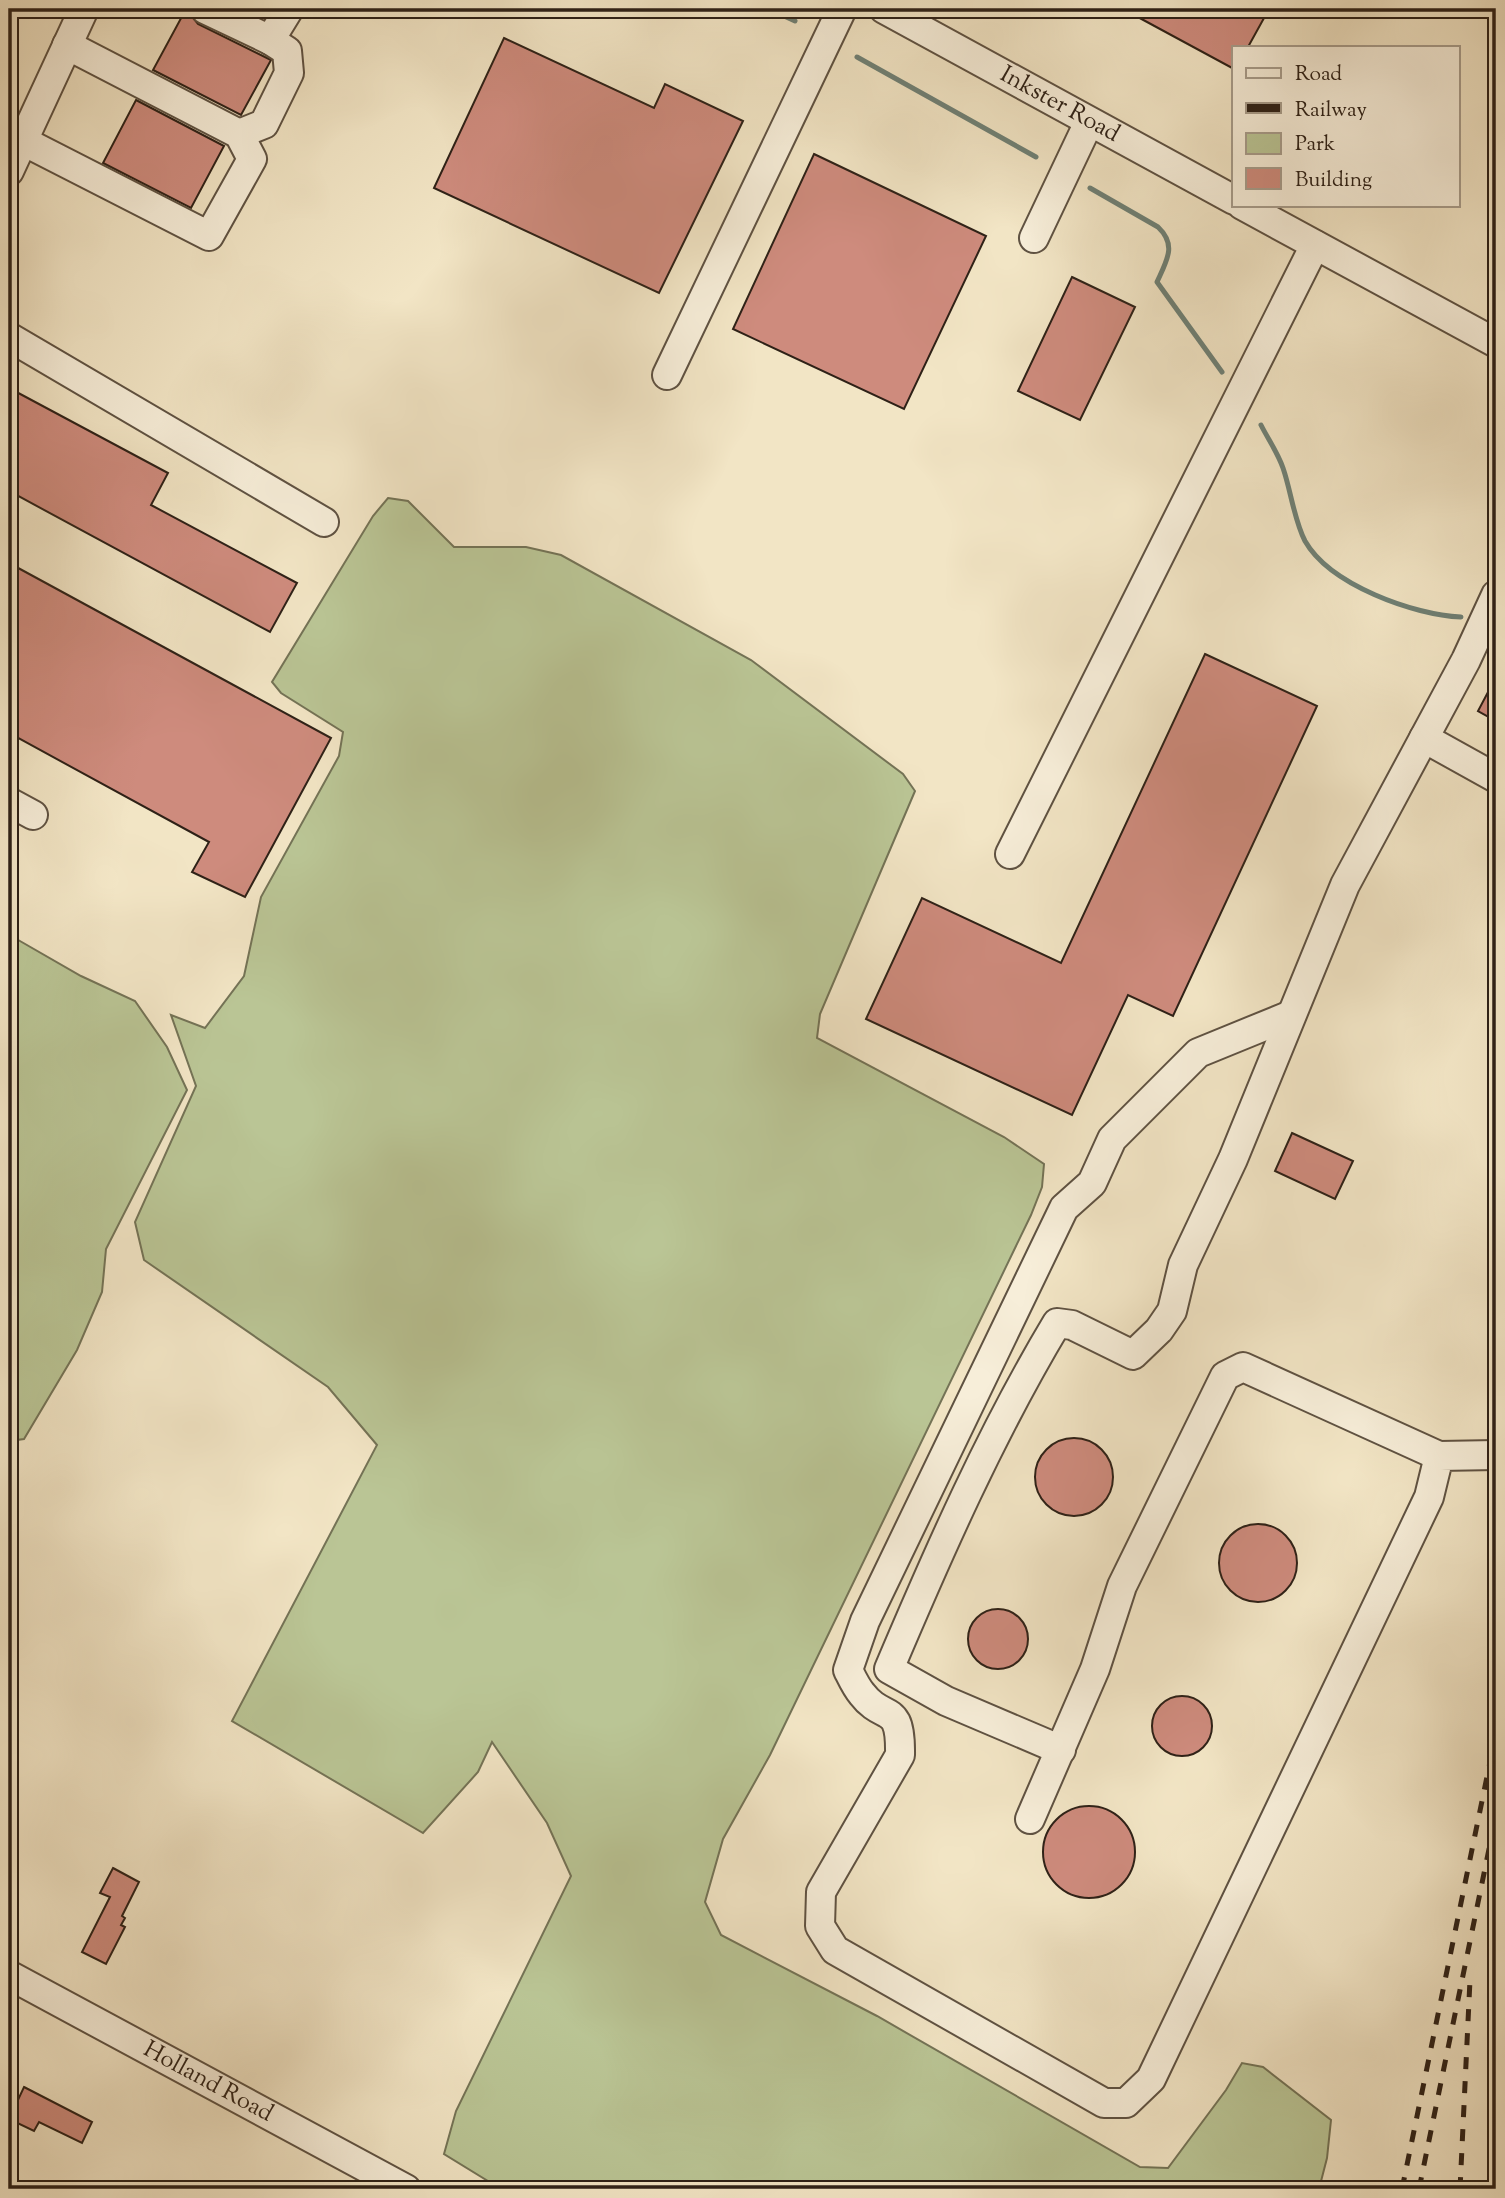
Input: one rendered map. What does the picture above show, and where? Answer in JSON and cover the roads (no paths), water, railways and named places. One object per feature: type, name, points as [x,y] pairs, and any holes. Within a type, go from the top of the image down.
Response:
[{"type":"street","points":[[9,171],[84,9]]},
{"type":"street","points":[[205,9],[288,51],[289,73],[264,124],[239,134]]},
{"type":"street","points":[[270,40],[289,9]]},
{"type":"street","points":[[667,375],[842,9]]},
{"type":"street","name":"Inkster Road","points":[[885,9],[1232,199]]},
{"type":"street","points":[[23,141],[209,236],[252,159],[239,134],[67,45]]},
{"type":"street","points":[[1034,238],[1089,122]]},
{"type":"street","points":[[1244,206],[1496,343]]},
{"type":"street","points":[[1010,854],[1315,244]]},
{"type":"street","points":[[9,337],[324,522]]},
{"type":"street","points":[[1061,1749],[946,1701],[889,1669],[949,1530],[1057,1323],[1072,1325],[1133,1355],[1159,1330],[1172,1311],[1183,1265],[1233,1159],[1345,885],[1424,738],[1496,595]]},
{"type":"street","points":[[1424,738],[1496,779]]},
{"type":"street","points":[[9,802],[33,815]]},
{"type":"street","points":[[1292,1015],[1198,1053],[1112,1139],[1092,1183],[1064,1208],[865,1621],[848,1670],[863,1696],[892,1715],[900,1732],[900,1755],[821,1892],[820,1926],[835,1950],[1104,2102],[1126,2103],[1151,2079],[1429,1497],[1439,1456]]},
{"type":"street","points":[[1030,1819],[1096,1669],[1122,1586],[1225,1376],[1243,1367],[1439,1456],[1496,1455]]},
{"type":"street","name":"Holland Road","points":[[9,1975],[395,2186]]},
{"type":"waterway","points":[[769,9],[795,21]]},
{"type":"waterway","points":[[857,57],[1036,157]]},
{"type":"waterway","points":[[1090,188],[1158,227],[1164,234],[1169,247],[1157,282],[1222,372]]},
{"type":"waterway","points":[[1261,425],[1283,468],[1301,533],[1317,557],[1333,571],[1375,595],[1420,610],[1461,617]]},
{"type":"railway","points":[[1402,2189],[1496,1733]]},
{"type":"railway","points":[[1419,2189],[1496,1815]]},
{"type":"railway","points":[[1460,2189],[1470,1980]]}]
